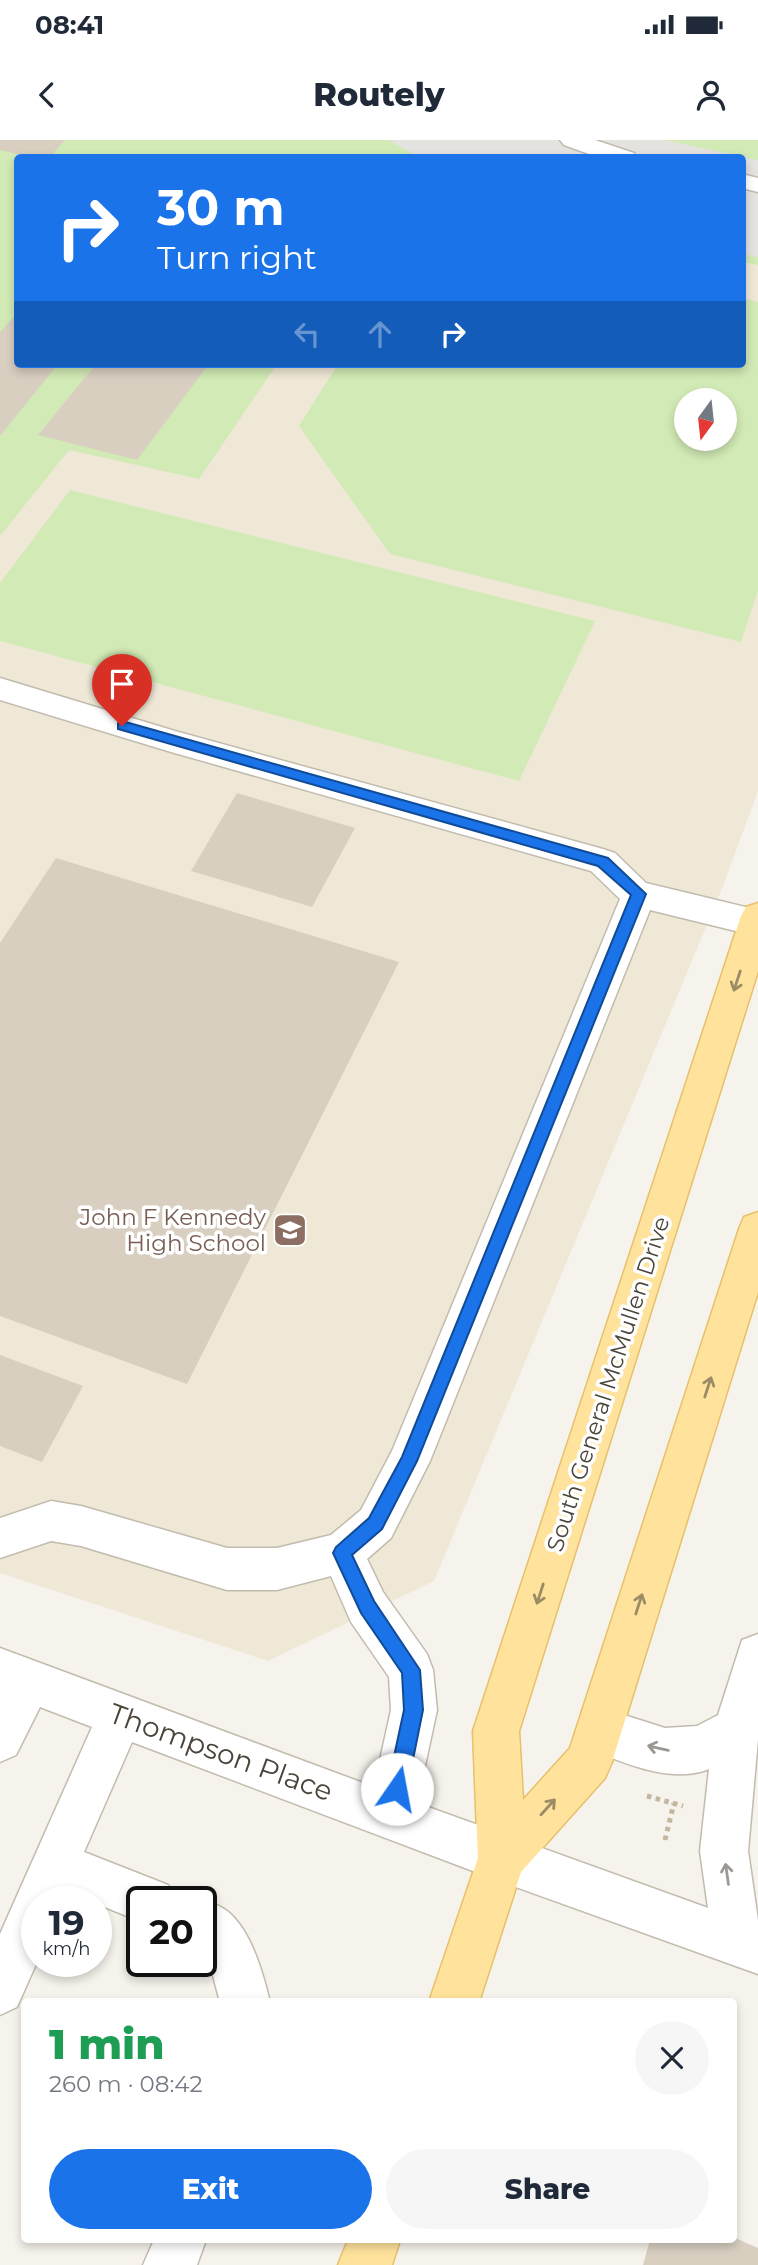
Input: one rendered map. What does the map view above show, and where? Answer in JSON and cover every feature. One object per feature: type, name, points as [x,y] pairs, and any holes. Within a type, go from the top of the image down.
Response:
[{"type":"main road","name":"South General McMullen Drive","points":[[455,1998],[502,1858],[496,1731],[757,920]]},
{"type":"main road","name":"South General McMullen Drive","points":[[502,1858],[589,1762],[758,1229]]},
{"type":"main road","points":[[365,2265],[373,2243]]},
{"type":"street","points":[[572,140],[613,154]]},
{"type":"street","points":[[0,689],[171,741],[603,862],[639,894],[757,920]]},
{"type":"street","points":[[0,1538],[51,1521],[81,1526],[227,1569],[277,1569],[342,1553],[376,1524],[409,1461],[639,894]]},
{"type":"street","points":[[342,1553],[367,1607],[411,1670],[414,1710],[391,1815]]},
{"type":"street","points":[[748,1946],[724,1851],[736,1731],[758,1656]]},
{"type":"street","points":[[0,1738],[15,1675]]},
{"type":"street","name":"Thompson Place","points":[[15,1675],[502,1858],[748,1946]]},
{"type":"street","points":[[45,1886],[121,1714]]},
{"type":"street","points":[[599,1730],[665,1751],[701,1749],[736,1731]]},
{"type":"street","points":[[217,1936],[240,1977],[244,1998]]},
{"type":"street","points":[[0,1990],[21,1942]]},
{"type":"street","points":[[170,2265],[179,2243]]},
{"type":"path","points":[[640,1793],[696,1810]]},
{"type":"path","points":[[665,1840],[674,1803]]},
{"type":"shaded area","name":"John F Kennedy High School","points":[[0,140],[14,154],[14,368],[746,368],[746,263],[758,265],[758,791],[723,886],[434,1581],[268,1661],[0,1573]]},
{"type":"shaded area","points":[[389,140],[664,140],[730,154],[413,154]]},
{"type":"shaded area","points":[[746,157],[758,160],[758,257],[746,255]]},
{"type":"green space","points":[[0,140],[758,140],[758,265],[746,263],[746,154],[14,154],[14,368],[274,368],[199,479],[69,450],[0,536]]},
{"type":"green space","points":[[746,299],[758,302],[758,590],[741,642],[390,554],[299,426],[335,368],[746,368]]},
{"type":"green space","points":[[70,490],[595,621],[519,781],[0,641],[0,583]]},
{"type":"building","points":[[0,140],[65,140],[53,154],[17,154],[0,150]]},
{"type":"building","points":[[14,316],[14,368],[55,368],[0,436],[0,332]]},
{"type":"building","points":[[93,368],[206,368],[137,460],[38,435]]},
{"type":"building","points":[[237,793],[355,828],[312,907],[191,871]]},
{"type":"building","points":[[56,858],[399,962],[187,1384],[0,1316],[0,943]]},
{"type":"building","points":[[0,1355],[83,1386],[42,1462],[0,1446]]},
{"type":"building","points":[[737,2239],[758,2248],[758,2265],[643,2265],[649,2243],[737,2243]]},
{"type":"place","name":"John F Kennedy High School","points":[[290,1230]]},
{"type":"route","points":[[122,726],[603,862],[639,894],[409,1461],[376,1524],[342,1553],[367,1607],[411,1670],[414,1710],[397,1789]]}]
